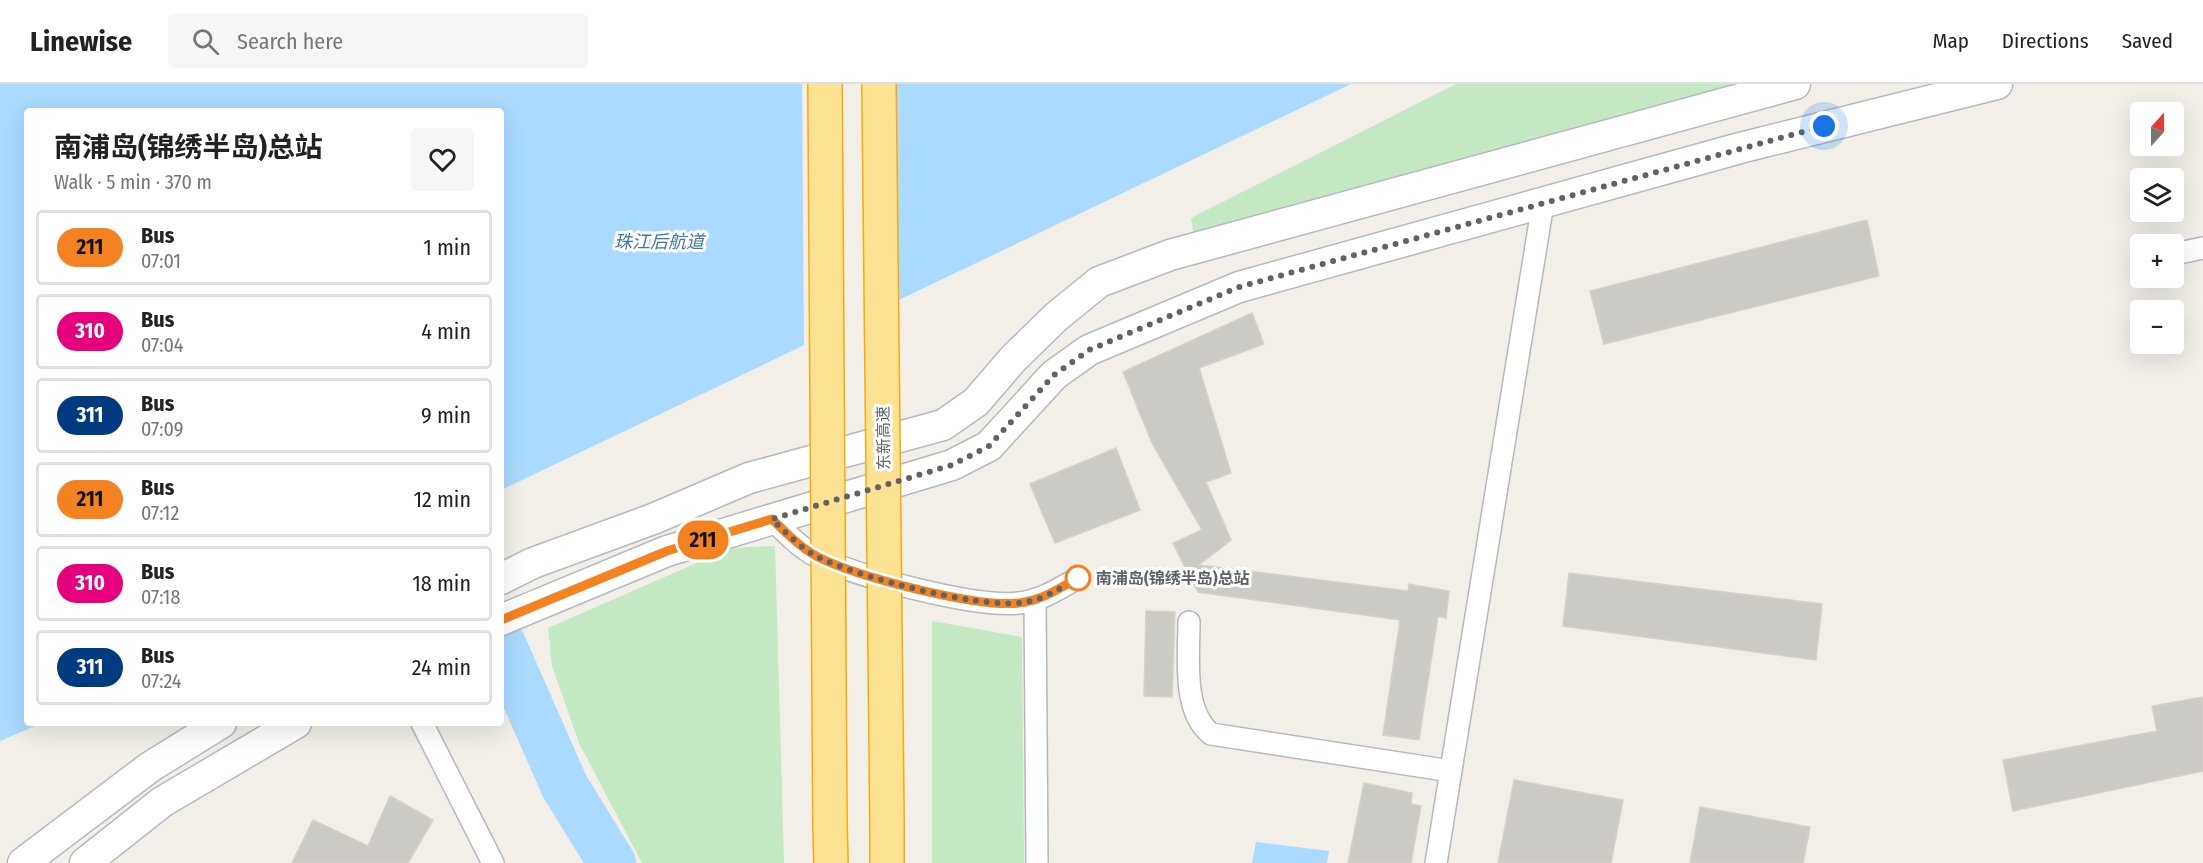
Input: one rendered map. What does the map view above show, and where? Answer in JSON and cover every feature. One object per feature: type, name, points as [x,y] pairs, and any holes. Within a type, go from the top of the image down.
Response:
[{"type":"highway","points":[[825,84],[831,863]]},
{"type":"highway","name":"东新高速","points":[[879,84],[887,863]]},
{"type":"street","points":[[504,578],[533,563],[653,519],[749,478],[943,425],[976,402],[1022,350],[1099,282],[1170,255],[1795,84]]},
{"type":"street","points":[[504,619],[667,551],[952,465],[989,446],[1054,375],[1089,350],[1239,287],[1740,148],[1996,84]]},
{"type":"street","points":[[1436,863],[1543,202]]},
{"type":"street","points":[[2184,252],[2203,248]]},
{"type":"street","points":[[772,519],[798,543],[818,557],[852,570],[970,601],[1020,603],[1035,599],[1078,578]]},
{"type":"street","points":[[1035,599],[1037,863]]},
{"type":"street","points":[[1189,622],[1190,685],[1202,726],[1211,734],[1451,771]]},
{"type":"street","points":[[23,863],[150,767],[216,726]]},
{"type":"street","points":[[85,863],[162,802],[291,726]]},
{"type":"street","points":[[424,726],[493,863]]},
{"type":"green space","points":[[1456,84],[1796,84],[1196,248],[1191,218]]},
{"type":"green space","points":[[775,546],[784,863],[642,863],[579,743],[552,666],[548,628],[731,548]]},
{"type":"green space","points":[[932,621],[1022,637],[1024,863],[932,863]]},
{"type":"water","name":"珠江后航道","points":[[0,84],[1351,84],[504,489],[504,108],[24,108],[24,726],[35,726],[0,741]]},
{"type":"water","points":[[1256,842],[1329,851],[1327,863],[1252,863]]},
{"type":"pier","points":[[802,84],[895,84],[898,305],[804,349]]},
{"type":"building","points":[[1867,220],[1879,276],[1604,344],[1590,291]]},
{"type":"building","points":[[1252,313],[1264,344],[1199,368],[1231,473],[1206,482],[1231,540],[1199,565],[1408,591],[1409,584],[1449,591],[1446,618],[1438,616],[1419,740],[1383,735],[1400,620],[1198,592],[1173,543],[1202,530],[1152,443],[1123,372]]},
{"type":"building","points":[[1116,448],[1140,510],[1055,543],[1030,484]]},
{"type":"building","points":[[1569,573],[1822,604],[1816,660],[1563,626]]},
{"type":"building","points":[[1146,611],[1175,612],[1172,697],[1144,696]]},
{"type":"building","points":[[2203,697],[2203,771],[2013,811],[2003,760],[2157,731],[2152,706]]},
{"type":"building","points":[[1514,780],[1623,800],[1611,863],[1498,863]]},
{"type":"building","points":[[1364,783],[1412,793],[1411,804],[1421,806],[1411,863],[1348,863]]},
{"type":"building","points":[[390,796],[433,820],[408,863],[292,863],[313,820],[368,846]]},
{"type":"building","points":[[1700,807],[1810,827],[1803,863],[1690,863]]},
{"type":"waterway","points":[[504,649],[565,787],[612,863]]},
{"type":"bus line","name":"211","points":[[504,619],[667,551],[772,519],[798,543],[818,557],[852,570],[970,601],[1020,603],[1045,596],[1078,578]]},
{"type":"place","name":"南浦岛(锦绣半岛)总站","points":[[1078,578]]},
{"type":"route","points":[[1078,578],[1045,596],[1020,603],[970,601],[852,570],[818,557],[798,543],[772,519],[952,465],[989,446],[1054,375],[1089,350],[1239,287],[1824,126]]}]
